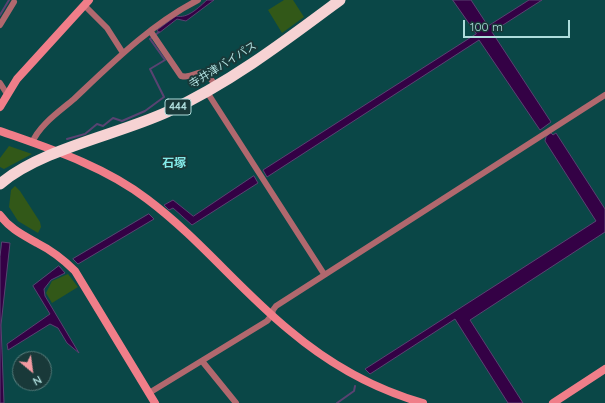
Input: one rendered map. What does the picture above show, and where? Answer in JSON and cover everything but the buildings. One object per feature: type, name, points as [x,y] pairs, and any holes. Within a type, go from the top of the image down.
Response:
[{"type":"highway","name":"寺井津バイパス","points":[[0,184],[16,173],[59,152],[132,127],[167,112],[212,89],[285,41],[340,0]]},
{"type":"street","points":[[32,143],[35,136],[52,118],[124,53],[189,2],[198,0]]},
{"type":"street","points":[[0,25],[14,2]]},
{"type":"street","points":[[3,93],[87,3],[107,28],[124,53]]},
{"type":"street","points":[[151,32],[181,76],[185,77],[203,72],[207,74],[212,89],[324,274]]},
{"type":"street","points":[[0,83],[3,93],[0,107]]},
{"type":"street","points":[[149,394],[267,321],[272,315],[276,306],[324,274],[605,95]]},
{"type":"street","points":[[0,131],[59,152],[121,181],[148,199],[196,241],[272,315],[324,357],[382,388],[423,403]]},
{"type":"street","points":[[0,215],[18,233],[38,243],[64,260],[75,271],[155,403]]},
{"type":"street","points":[[202,361],[236,403]]},
{"type":"street","points":[[553,403],[605,369]]},
{"type":"green space","points":[[284,0],[293,0],[304,17],[282,33],[268,10]]},
{"type":"green space","points":[[9,146],[32,154],[4,169],[0,167],[0,158]]},
{"type":"green space","points":[[15,186],[20,191],[40,222],[41,227],[38,233],[18,221],[9,207],[11,190]]},
{"type":"green space","points":[[68,274],[78,287],[52,303],[46,293],[52,281]]},
{"type":"shaded area","points":[[207,0],[214,0],[186,21],[177,19],[159,33],[157,30],[176,16],[185,16],[193,12]]},
{"type":"shaded area","points":[[453,0],[471,0],[488,26],[529,0],[542,0],[492,32],[551,122],[540,130],[479,40],[267,177],[263,170],[476,34]]},
{"type":"shaded area","points":[[551,133],[553,135],[556,133],[605,209],[605,232],[470,320],[523,403],[508,403],[455,319],[370,374],[365,369],[596,221],[545,141],[546,137]]},
{"type":"shaded area","points":[[254,176],[258,183],[192,225],[173,208],[169,210],[164,205],[173,200],[193,216]]},
{"type":"shaded area","points":[[149,214],[154,219],[78,264],[73,259]]},
{"type":"shaded area","points":[[2,242],[10,243],[1,325],[4,403],[0,403],[0,257]]},
{"type":"shaded area","points":[[59,266],[65,273],[51,280],[44,289],[45,296],[79,353],[67,343],[58,328],[50,324],[8,350],[7,344],[50,314],[33,286]]},
{"type":"waterway","points":[[0,15],[9,0]]},
{"type":"waterway","points":[[67,139],[85,134],[97,124],[103,126],[113,118],[122,121],[145,111],[164,97],[150,69],[165,60],[150,39],[159,32]]},
{"type":"waterway","points":[[337,403],[354,391],[355,386]]},
{"type":"district","name":"石塚","points":[[174,163]]}]
